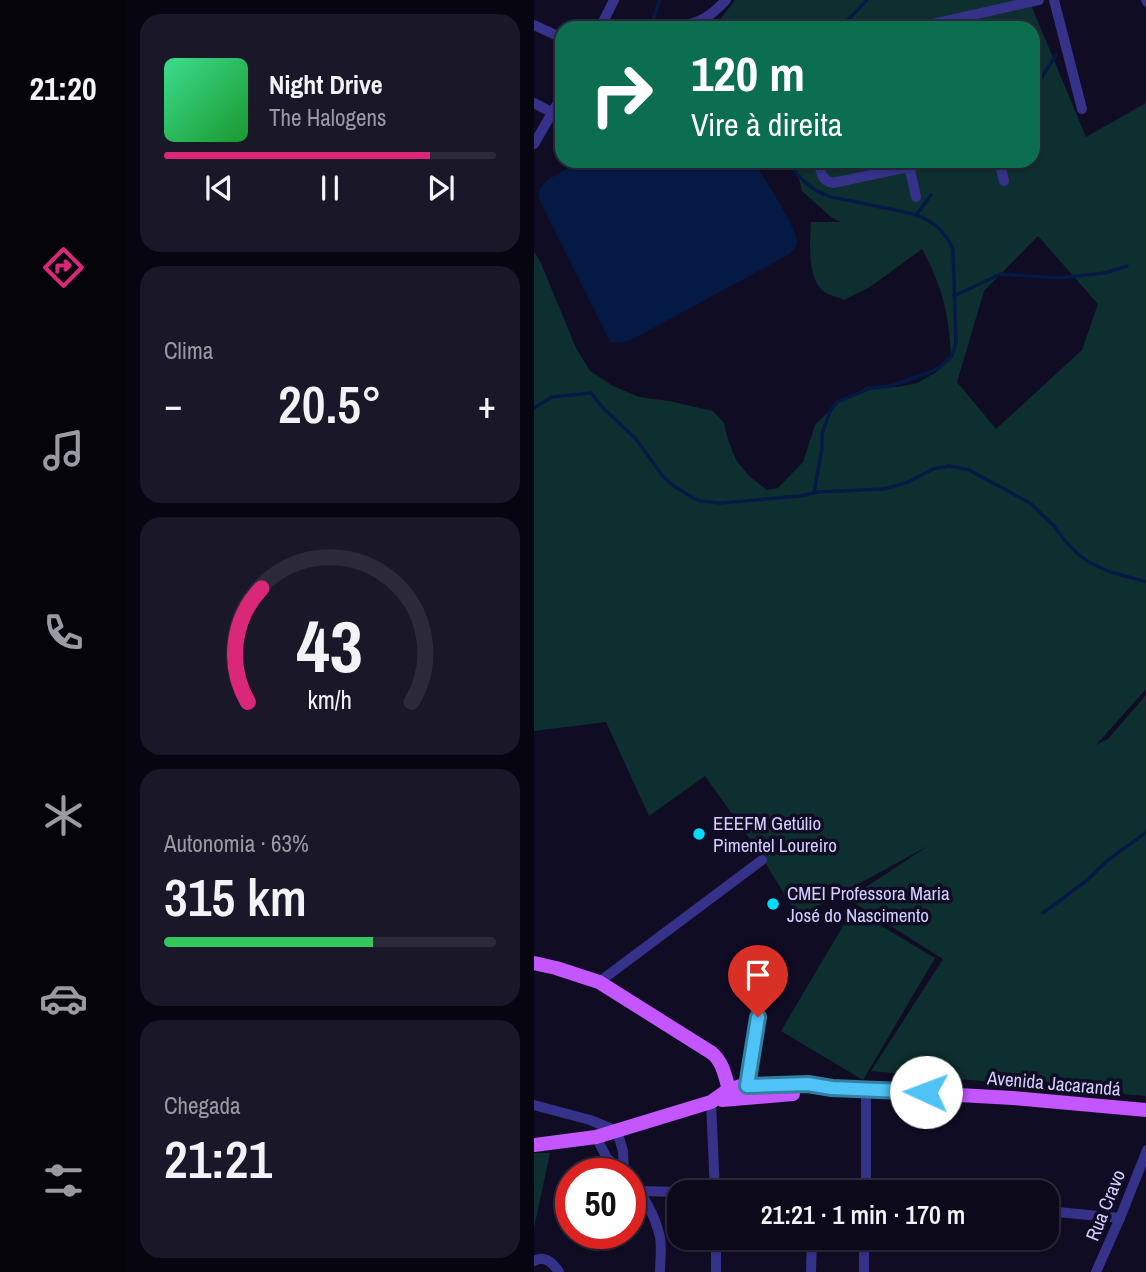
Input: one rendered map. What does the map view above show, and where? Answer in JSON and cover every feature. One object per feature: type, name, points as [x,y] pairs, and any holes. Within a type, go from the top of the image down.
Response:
[{"type":"main road","points":[[534,963],[599,982],[712,1053],[718,1059],[730,1094]]},
{"type":"main road","name":"Avenida Jacarandá","points":[[534,1145],[593,1138],[730,1094],[808,1084],[832,1088],[1013,1098],[1146,1110]]},
{"type":"street","points":[[604,21],[614,0]]},
{"type":"street","points":[[705,21],[726,0]]},
{"type":"street","points":[[972,21],[1039,0]]},
{"type":"street","points":[[1054,0],[1082,109]]},
{"type":"street","points":[[534,24],[555,34]]},
{"type":"street","points":[[534,103],[553,113]]},
{"type":"street","points":[[534,144],[555,109]]},
{"type":"street","points":[[820,168],[826,182],[833,183],[893,168]]},
{"type":"street","points":[[910,168],[916,197]]},
{"type":"street","points":[[1001,168],[1004,181]]},
{"type":"street","points":[[599,982],[762,860]]},
{"type":"street","points":[[747,1092],[758,1017]]},
{"type":"street","points":[[866,1090],[866,1180]]},
{"type":"street","points":[[711,1102],[714,1180]]},
{"type":"street","points":[[534,1105],[590,1120],[617,1131],[623,1158]]},
{"type":"street","points":[[590,1120],[593,1138],[607,1158]]},
{"type":"street","name":"Rua Cravo","points":[[1096,1272],[1146,1150]]},
{"type":"street","points":[[646,1191],[667,1192]]},
{"type":"street","points":[[646,1202],[661,1239],[660,1272]]},
{"type":"street","points":[[1059,1212],[1120,1218]]},
{"type":"street","points":[[715,1250],[716,1272]]},
{"type":"street","points":[[811,1272],[812,1250]]},
{"type":"street","points":[[864,1250],[864,1272]]},
{"type":"street","points":[[534,1261],[539,1258],[547,1260],[558,1272]]},
{"type":"green space","points":[[735,0],[1029,0],[1038,21],[719,21]]},
{"type":"green space","points":[[1040,26],[1086,137],[1146,103],[1146,689],[1096,745],[1108,739],[1146,695],[1146,1096],[871,1071],[943,959],[848,899],[928,846],[798,917],[759,852],[705,776],[649,816],[606,722],[534,731],[534,252],[576,348],[590,371],[613,386],[639,397],[713,411],[724,423],[736,460],[749,476],[767,490],[778,488],[803,462],[815,425],[836,404],[867,387],[898,387],[917,383],[935,373],[951,358],[944,302],[922,249],[870,287],[844,300],[822,290],[817,284],[812,267],[811,222],[840,222],[802,191],[798,175],[793,168],[1040,168]],"holes":[[[1038,236],[1098,304],[1082,350],[996,429],[957,382],[984,291]]]},
{"type":"green space","points":[[853,909],[935,958],[863,1080],[781,1031]]},
{"type":"green space","points":[[534,1153],[550,1153],[534,1228]]},
{"type":"water","points":[[567,168],[758,168],[791,224],[796,246],[788,255],[629,341],[611,343],[540,201],[539,190],[546,181]]},
{"type":"waterway","points":[[652,21],[660,0]]},
{"type":"waterway","points":[[847,21],[867,0]]},
{"type":"waterway","points":[[1040,80],[1056,55]]},
{"type":"waterway","points":[[793,168],[806,183],[831,197],[903,211],[923,218],[940,229],[953,249],[956,343],[952,356],[930,372],[891,386],[871,388],[837,402],[830,411],[822,434],[814,493]]},
{"type":"waterway","points":[[917,214],[931,195]]},
{"type":"waterway","points":[[954,296],[1001,274],[1059,278],[1105,273],[1127,266]]},
{"type":"waterway","points":[[534,408],[552,397],[591,393],[636,439],[671,484],[701,501],[721,503],[818,492],[884,489],[908,482],[933,469],[949,466],[969,470],[1030,503],[1080,556],[1091,563],[1110,572],[1147,582]]},
{"type":"waterway","points":[[1043,913],[1147,832]]},
{"type":"place","name":"EEEFM Getúlio Pimentel Loureiro","points":[[699,834]]},
{"type":"place","name":"CMEI Professora Maria José do Nascimento","points":[[773,904]]},
{"type":"route","points":[[758,1017],[747,1086],[808,1084],[832,1088],[926,1092]]}]
